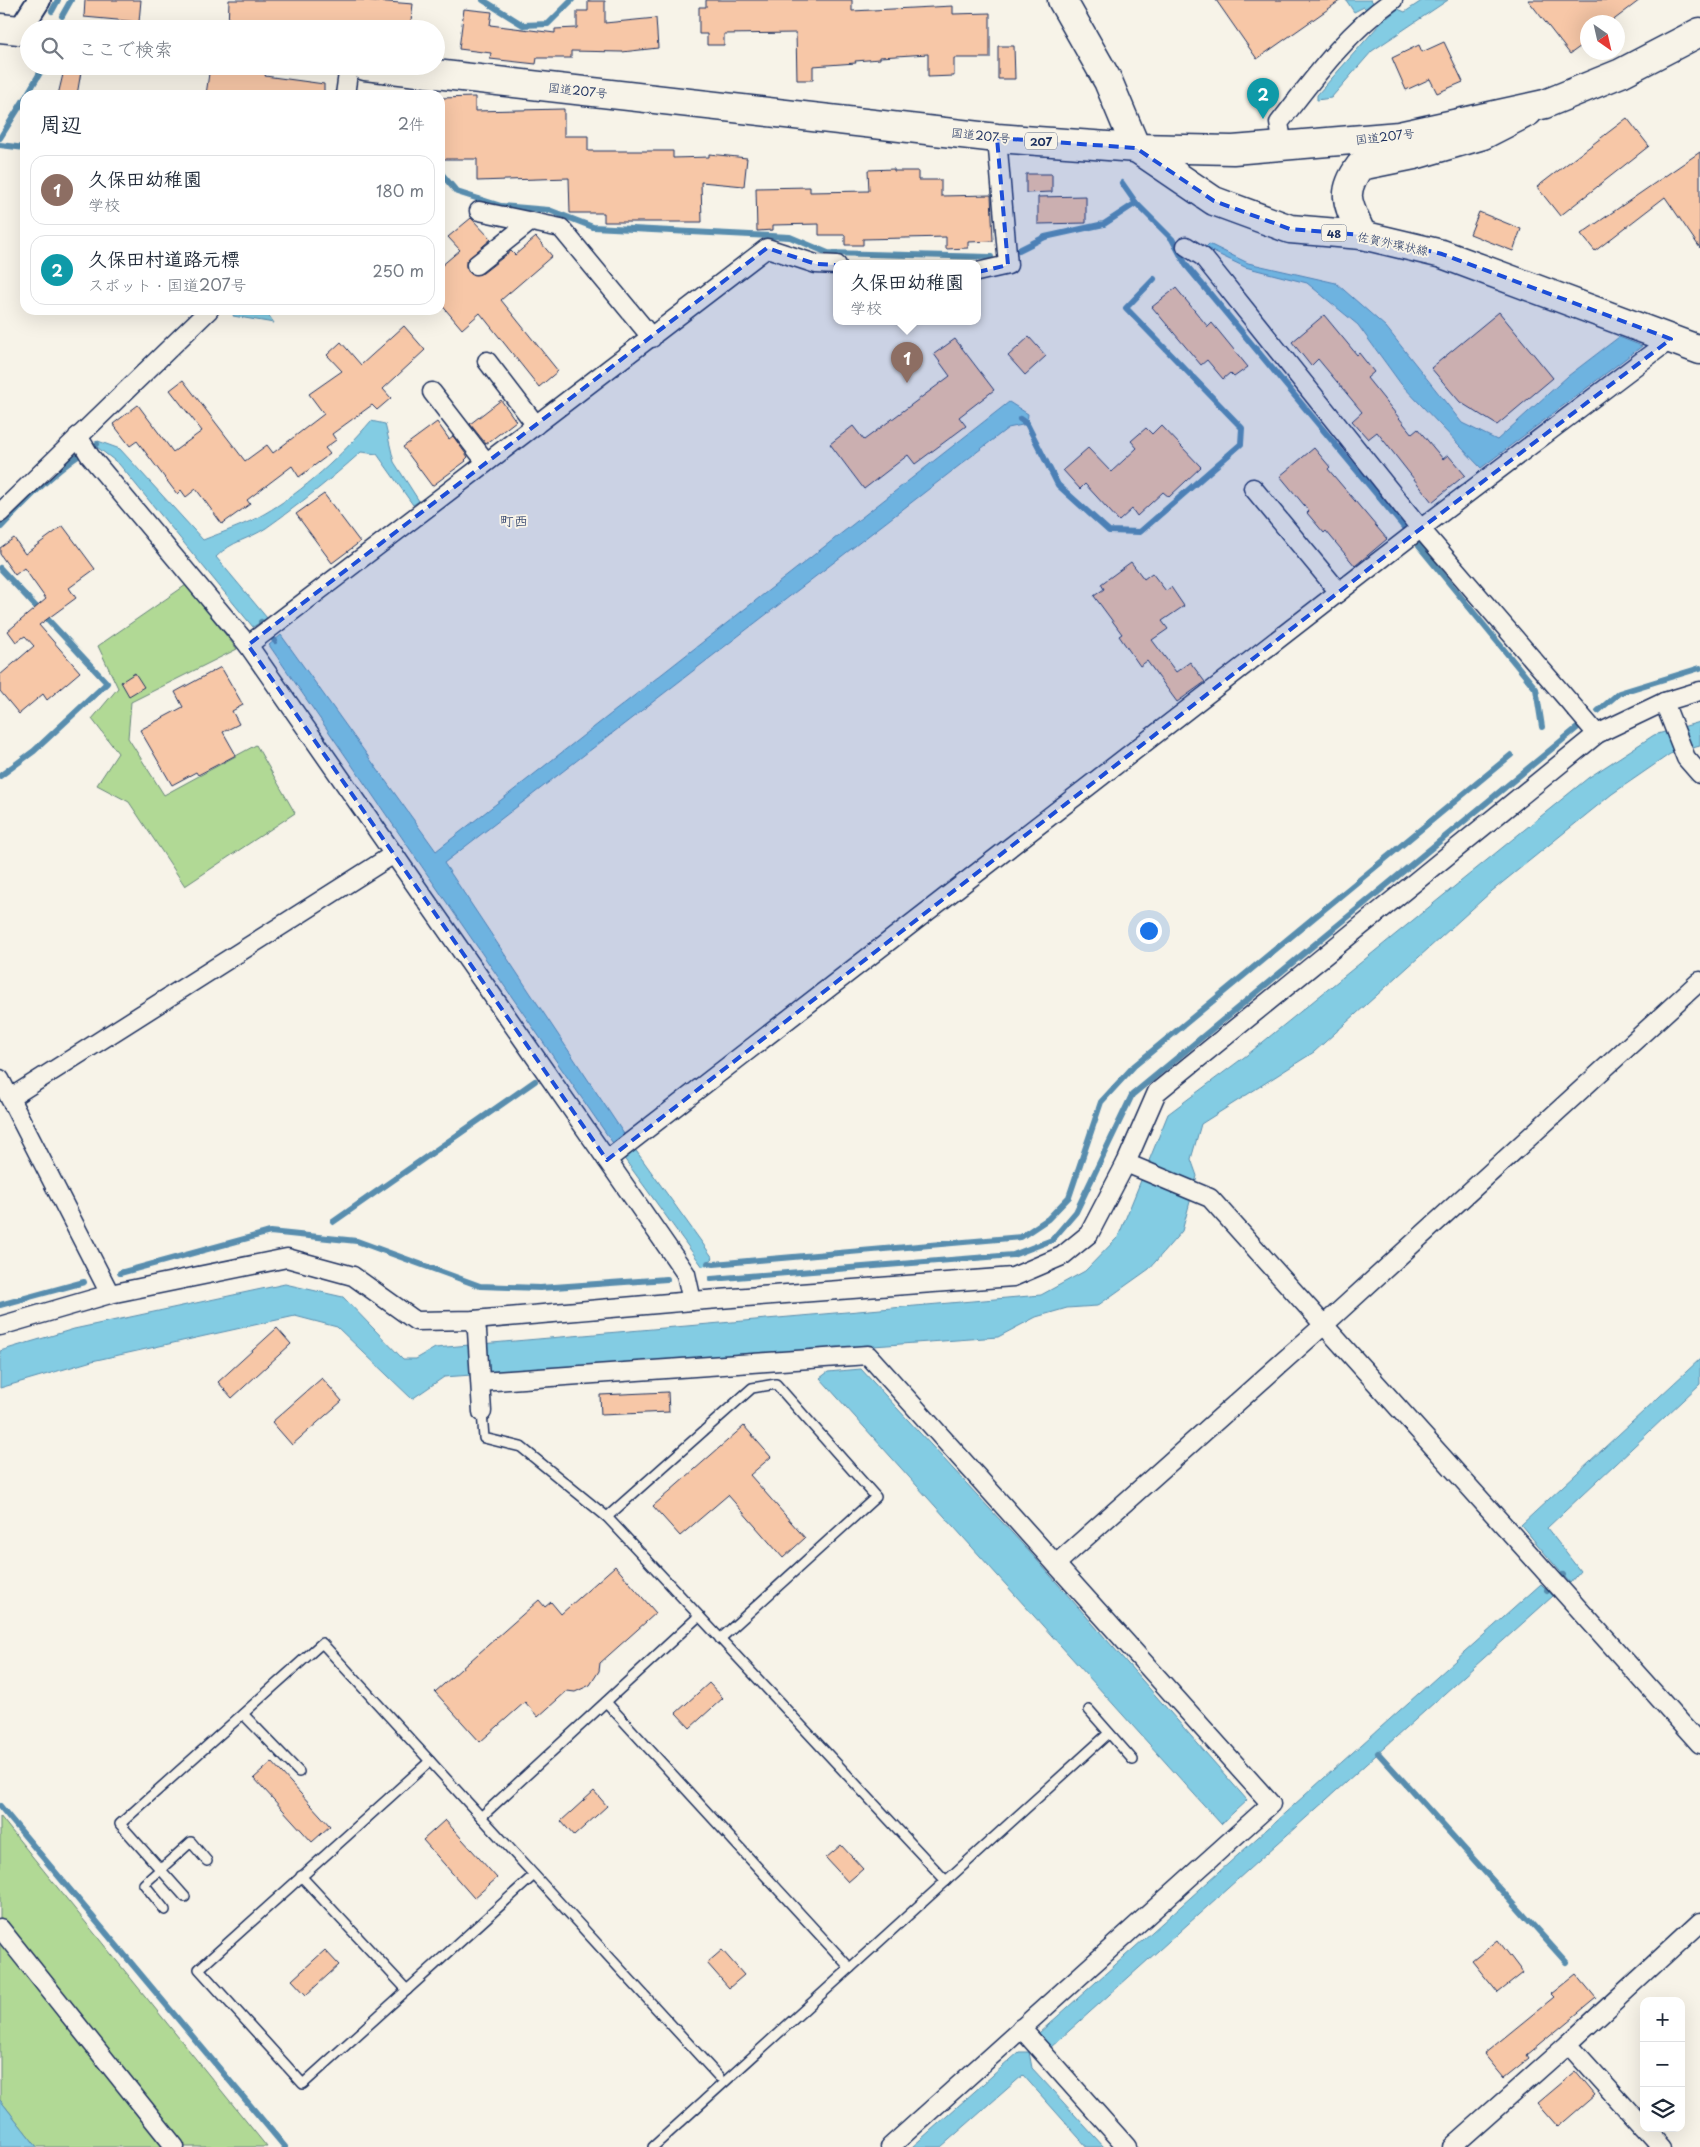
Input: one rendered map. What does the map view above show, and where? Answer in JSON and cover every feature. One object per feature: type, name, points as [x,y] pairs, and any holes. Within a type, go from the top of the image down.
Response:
[{"type":"main road","points":[[1062,0],[1108,82],[1136,148]]},
{"type":"main road","name":"国道207号","points":[[444,75],[997,138],[1136,148],[1223,150],[1399,136],[1545,104],[1621,73],[1700,32]]},
{"type":"main road","name":"48","points":[[1362,235],[1346,193],[1349,181],[1360,166],[1414,155],[1483,135],[1545,104]]},
{"type":"main road","name":"佐賀外環状線","points":[[1136,148],[1214,201],[1290,229],[1362,235],[1442,254],[1700,350]]},
{"type":"street","points":[[24,20],[39,0]]},
{"type":"street","points":[[1283,146],[1280,123],[1327,61],[1368,18],[1388,3]]},
{"type":"street","points":[[346,90],[348,75]]},
{"type":"street","points":[[981,271],[1008,266],[997,138]]},
{"type":"street","points":[[479,211],[561,228],[652,338]]},
{"type":"street","points":[[476,265],[530,222]]},
{"type":"street","points":[[1186,246],[1203,257],[1420,528],[1597,734]]},
{"type":"street","points":[[254,641],[486,462],[652,338],[767,248],[816,264],[833,265]]},
{"type":"street","points":[[0,513],[204,315]]},
{"type":"street","points":[[611,1157],[1420,528],[1671,339]]},
{"type":"street","points":[[487,361],[536,425]]},
{"type":"street","points":[[432,392],[486,462]]},
{"type":"street","points":[[78,436],[90,456],[254,641],[394,854],[611,1157],[686,1274],[692,1301]]},
{"type":"street","points":[[1253,488],[1339,592]]},
{"type":"street","points":[[0,1326],[110,1294],[287,1258],[353,1276],[416,1321],[476,1325],[692,1301],[1013,1277],[1062,1256],[1088,1234],[1126,1163],[1157,1092],[1597,734],[1664,702],[1700,691]]},
{"type":"street","points":[[1664,702],[1686,758],[1700,774]]},
{"type":"street","points":[[10,1098],[394,854]]},
{"type":"street","points":[[1056,1564],[1325,1324],[1700,981]]},
{"type":"street","points":[[0,1079],[110,1294]]},
{"type":"street","points":[[1126,1163],[1210,1198],[1700,1744]]},
{"type":"street","points":[[476,1325],[482,1412]]},
{"type":"street","points":[[481,1381],[868,1355],[1271,1804],[890,2147]]},
{"type":"street","points":[[1452,2147],[1568,2044],[1700,1922]]},
{"type":"street","points":[[0,1928],[175,2147]]},
{"type":"street","points":[[1022,2028],[1127,2147]]},
{"type":"street","points":[[1568,2044],[1640,2124]]},
{"type":"street","points":[[1648,2132],[1661,2147]]},
{"type":"lane","points":[[607,1517],[752,1388],[776,1384],[876,1497],[720,1638]]},
{"type":"lane","points":[[482,1412],[484,1438],[521,1447],[607,1517],[946,1881]]},
{"type":"lane","points":[[481,1817],[700,1616]]},
{"type":"lane","points":[[185,1897],[120,1824],[322,1642],[719,2077]]},
{"type":"lane","points":[[606,1702],[850,1968]]},
{"type":"lane","points":[[1089,1710],[1133,1760]]},
{"type":"lane","points":[[243,1714],[298,1772]]},
{"type":"lane","points":[[653,2147],[1109,1733]]},
{"type":"lane","points":[[430,1761],[199,1968],[303,2084],[534,1875]]},
{"type":"lane","points":[[165,1910],[144,1884],[190,1842],[208,1861]]},
{"type":"lane","points":[[301,1876],[407,1990]]},
{"type":"highlighted area","points":[[997,138],[1136,148],[1214,201],[1290,229],[1362,235],[1442,254],[1671,339],[1411,536],[607,1160],[248,645],[767,248],[816,264],[978,272],[1008,265]]},
{"type":"green space","points":[[186,585],[237,649],[131,702],[128,738],[164,795],[256,745],[295,813],[185,886],[129,802],[97,785],[118,753],[92,719],[118,688],[98,646]]},
{"type":"green space","points":[[0,1816],[267,2147],[37,2147],[0,2100]]},
{"type":"water","points":[[1346,0],[1371,0],[1387,18],[1398,9],[1405,12],[1423,0],[1448,0],[1372,51],[1331,98],[1317,100],[1317,95],[1379,25],[1364,7],[1354,12]]},
{"type":"water","points":[[1209,244],[1248,263],[1336,283],[1386,327],[1462,423],[1497,440],[1568,376],[1619,337],[1642,346],[1481,468],[1401,384],[1358,325],[1307,283],[1245,267],[1205,248]]},
{"type":"water","points":[[268,315],[274,323],[233,316]]},
{"type":"water","points":[[1009,402],[1028,414],[1027,424],[1008,428],[444,863],[624,1134],[713,1258],[703,1267],[610,1139],[269,645],[281,635],[436,851]]},
{"type":"water","points":[[371,421],[385,424],[394,462],[419,501],[413,505],[377,454],[361,452],[315,492],[266,528],[222,551],[216,557],[267,618],[253,627],[119,464],[97,447],[98,441],[120,449],[203,540],[242,525],[279,505],[308,484],[335,460]]},
{"type":"water","points":[[1700,722],[1700,746],[1670,754],[1612,794],[1492,891],[1314,1052],[1201,1124],[1191,1159],[1197,1176],[1182,1231],[1149,1269],[1097,1306],[1067,1308],[1036,1317],[998,1337],[444,1377],[412,1399],[337,1327],[295,1316],[92,1361],[0,1388],[0,1351],[74,1329],[285,1284],[343,1297],[403,1359],[416,1359],[435,1348],[1041,1295],[1085,1271],[1118,1237],[1168,1114],[1247,1055],[1588,778],[1654,735]]},
{"type":"water","points":[[1700,1359],[1700,1384],[1547,1528],[1580,1571],[1570,1583],[1521,1525]]},
{"type":"water","points":[[861,1369],[1036,1559],[1247,1800],[1221,1824],[820,1378],[828,1372]]},
{"type":"water","points":[[1541,1584],[1553,1596],[1050,2048],[1039,2033]]},
{"type":"water","points":[[1019,2052],[1029,2052],[1032,2068],[1104,2147],[1087,2147],[1023,2075],[941,2147],[912,2147]]},
{"type":"water","points":[[0,2100],[37,2147],[0,2147]]},
{"type":"building","points":[[85,0],[141,0],[139,20],[84,17]]},
{"type":"building","points":[[229,0],[362,0],[413,4],[411,20],[228,20]]},
{"type":"building","points":[[706,0],[852,0],[852,11],[953,6],[953,14],[990,13],[990,58],[954,58],[954,76],[928,77],[928,54],[880,57],[880,59],[855,61],[856,63],[813,66],[813,80],[797,80],[796,33],[724,34],[724,45],[707,45],[707,34],[699,34],[699,7],[706,7]]},
{"type":"building","points":[[1216,0],[1341,0],[1257,59]]},
{"type":"building","points":[[1528,0],[1640,0],[1620,15],[1580,15],[1580,47],[1570,54]]},
{"type":"building","points":[[588,1],[605,1],[605,23],[656,18],[658,48],[622,52],[571,51],[571,58],[537,58],[536,64],[490,59],[491,53],[459,49],[464,9],[492,12],[490,25],[555,33],[555,29],[577,28],[577,11],[588,11]]},
{"type":"building","points":[[1444,42],[1463,82],[1437,93],[1430,79],[1406,90],[1392,58],[1419,45],[1422,52]]},
{"type":"building","points":[[998,46],[1014,46],[1015,79],[998,79]]},
{"type":"building","points":[[63,75],[80,75],[78,90],[59,90]]},
{"type":"building","points":[[209,75],[265,75],[324,84],[324,90],[207,90]]},
{"type":"building","points":[[475,97],[475,111],[564,109],[564,136],[588,136],[588,151],[673,151],[673,158],[709,157],[709,154],[747,158],[744,186],[701,182],[702,222],[604,222],[604,213],[570,213],[569,178],[477,181],[477,159],[445,159],[445,98]]},
{"type":"building","points":[[1627,118],[1649,146],[1560,216],[1537,187]]},
{"type":"building","points":[[1700,152],[1700,248],[1665,197],[1595,251],[1581,234]]},
{"type":"building","points":[[894,169],[894,171],[918,171],[918,180],[941,180],[941,196],[991,195],[993,241],[968,242],[968,248],[946,249],[946,237],[863,239],[863,245],[845,245],[845,235],[819,235],[819,224],[773,225],[773,230],[757,231],[756,188],[810,187],[810,192],[869,191],[868,170]]},
{"type":"building","points":[[1026,174],[1052,174],[1052,192],[1026,193]]},
{"type":"building","points":[[1086,196],[1086,223],[1038,224],[1038,197]]},
{"type":"building","points":[[1479,212],[1521,229],[1513,251],[1470,234]]},
{"type":"building","points":[[471,218],[491,239],[466,261],[466,267],[472,275],[483,273],[511,251],[515,255],[536,237],[552,256],[501,300],[558,371],[539,387],[480,313],[462,329],[445,309],[445,263],[460,250],[448,237]]},
{"type":"building","points":[[1176,288],[1208,327],[1212,323],[1248,367],[1234,377],[1230,373],[1223,379],[1207,360],[1201,365],[1152,307]]},
{"type":"building","points":[[1499,312],[1553,378],[1497,425],[1460,402],[1431,368]]},
{"type":"building","points":[[1324,315],[1357,355],[1359,353],[1374,372],[1367,378],[1412,434],[1418,429],[1443,459],[1448,455],[1465,475],[1432,502],[1377,432],[1368,439],[1352,421],[1362,412],[1318,359],[1311,366],[1292,342]]},
{"type":"building","points":[[404,326],[425,350],[383,389],[391,398],[377,410],[372,405],[332,434],[336,440],[325,448],[330,454],[299,477],[292,466],[247,500],[250,504],[222,524],[196,489],[186,497],[181,490],[177,494],[137,441],[130,446],[113,424],[138,405],[173,452],[202,431],[170,390],[183,380],[245,461],[267,445],[273,453],[324,414],[309,394],[342,371],[327,355],[341,342],[361,365]]},
{"type":"building","points":[[1029,337],[1046,356],[1025,375],[1008,356]]},
{"type":"building","points":[[955,339],[994,390],[959,417],[966,426],[915,464],[908,455],[864,489],[830,444],[853,426],[864,440],[950,376],[934,354]]},
{"type":"building","points":[[501,400],[516,421],[486,444],[470,424]]},
{"type":"building","points":[[437,422],[449,439],[453,436],[468,457],[466,461],[432,486],[403,447]]},
{"type":"building","points":[[1161,425],[1201,467],[1169,497],[1163,492],[1137,516],[1132,509],[1119,521],[1085,484],[1080,489],[1063,470],[1088,448],[1111,472],[1137,448],[1131,441],[1146,428],[1152,434]]},
{"type":"building","points":[[1314,448],[1330,467],[1328,469],[1387,539],[1355,566],[1326,531],[1324,533],[1307,513],[1309,511],[1280,476]]},
{"type":"building","points":[[324,494],[360,542],[332,563],[296,514]]},
{"type":"building","points":[[63,526],[95,569],[69,588],[76,598],[39,625],[80,672],[47,700],[43,694],[19,714],[0,691],[0,675],[34,646],[25,636],[16,642],[8,631],[46,599],[24,568],[15,575],[0,554],[0,548],[14,538],[25,554]]},
{"type":"building","points":[[1131,562],[1144,579],[1152,573],[1166,591],[1171,587],[1184,606],[1162,621],[1168,629],[1152,640],[1176,672],[1190,662],[1205,682],[1177,702],[1147,661],[1140,666],[1119,636],[1122,634],[1094,596],[1104,589],[1101,584]]},
{"type":"building","points":[[221,667],[243,705],[232,711],[239,724],[223,732],[236,755],[198,775],[196,772],[172,785],[140,730],[183,707],[175,692]]},
{"type":"building","points":[[135,673],[144,687],[129,696],[121,682]]},
{"type":"building","points":[[277,1328],[291,1344],[232,1398],[218,1382]]},
{"type":"building","points":[[322,1378],[342,1401],[292,1445],[272,1422]]},
{"type":"building","points":[[668,1392],[669,1412],[601,1415],[600,1395]]},
{"type":"building","points":[[744,1426],[771,1457],[750,1475],[805,1538],[783,1558],[728,1495],[680,1536],[653,1506]]},
{"type":"building","points":[[615,1566],[656,1613],[600,1663],[599,1671],[590,1685],[575,1692],[567,1691],[538,1717],[525,1702],[480,1742],[435,1692],[539,1600],[545,1607],[551,1602],[561,1614]]},
{"type":"building","points":[[709,1683],[723,1698],[690,1728],[676,1713]]},
{"type":"building","points":[[272,1762],[330,1826],[312,1842],[254,1778]]},
{"type":"building","points":[[594,1791],[607,1806],[574,1836],[561,1821]]},
{"type":"building","points":[[445,1820],[497,1878],[474,1898],[423,1840]]},
{"type":"building","points":[[841,1845],[863,1869],[848,1882],[826,1858]]},
{"type":"building","points":[[1498,1940],[1523,1973],[1498,1993],[1472,1961]]},
{"type":"building","points":[[325,1950],[339,1965],[306,1995],[292,1980]]},
{"type":"building","points":[[722,1950],[744,1975],[729,1988],[707,1963]]},
{"type":"building","points":[[1576,1974],[1596,1998],[1527,2055],[1529,2058],[1504,2078],[1484,2054],[1554,1997],[1551,1994]]},
{"type":"building","points":[[1575,2071],[1595,2095],[1558,2127],[1537,2103]]},
{"type":"waterway","points":[[52,11],[58,0]]},
{"type":"waterway","points":[[62,16],[71,0]]},
{"type":"waterway","points":[[483,0],[523,25],[548,24],[572,0]]},
{"type":"waterway","points":[[30,90],[39,75]]},
{"type":"waterway","points":[[0,138],[20,106]]},
{"type":"waterway","points":[[0,145],[20,147]]},
{"type":"waterway","points":[[445,178],[457,192],[501,206],[549,210],[593,227],[790,237],[828,253],[991,257]]},
{"type":"waterway","points":[[1122,183],[1136,203],[1172,239],[1186,265],[1403,526]]},
{"type":"waterway","points":[[1019,250],[1045,237],[1104,224],[1136,203]]},
{"type":"waterway","points":[[1020,419],[1027,424],[1058,485],[1109,531],[1140,532],[1241,444],[1242,428],[1126,308],[1154,279]]},
{"type":"waterway","points":[[0,528],[34,493],[58,472],[83,452],[97,444]]},
{"type":"waterway","points":[[1419,546],[1536,689],[1542,727]]},
{"type":"waterway","points":[[0,568],[107,683],[34,751],[0,776]]},
{"type":"waterway","points":[[261,622],[275,641]]},
{"type":"waterway","points":[[1598,711],[1619,693],[1700,668]]},
{"type":"waterway","points":[[711,1279],[1013,1255],[1052,1240],[1076,1212],[1132,1095],[1577,728]]},
{"type":"waterway","points":[[708,1263],[1021,1237],[1048,1219],[1069,1197],[1101,1102],[1134,1066],[1511,755]]},
{"type":"waterway","points":[[333,1222],[535,1081]]},
{"type":"waterway","points":[[120,1273],[270,1232],[357,1241],[480,1286],[540,1288],[667,1279]]},
{"type":"waterway","points":[[0,1305],[84,1282]]},
{"type":"waterway","points":[[1547,1590],[1563,1575]]},
{"type":"waterway","points":[[1378,1753],[1566,1962]]},
{"type":"waterway","points":[[0,1806],[285,2147]]},
{"type":"place","name":"久保田村道路元標","points":[[1263,119]]},
{"type":"place","name":"久保田幼稚園","points":[[907,383]]},
{"type":"district","name":"町西","points":[[514,520]]}]
